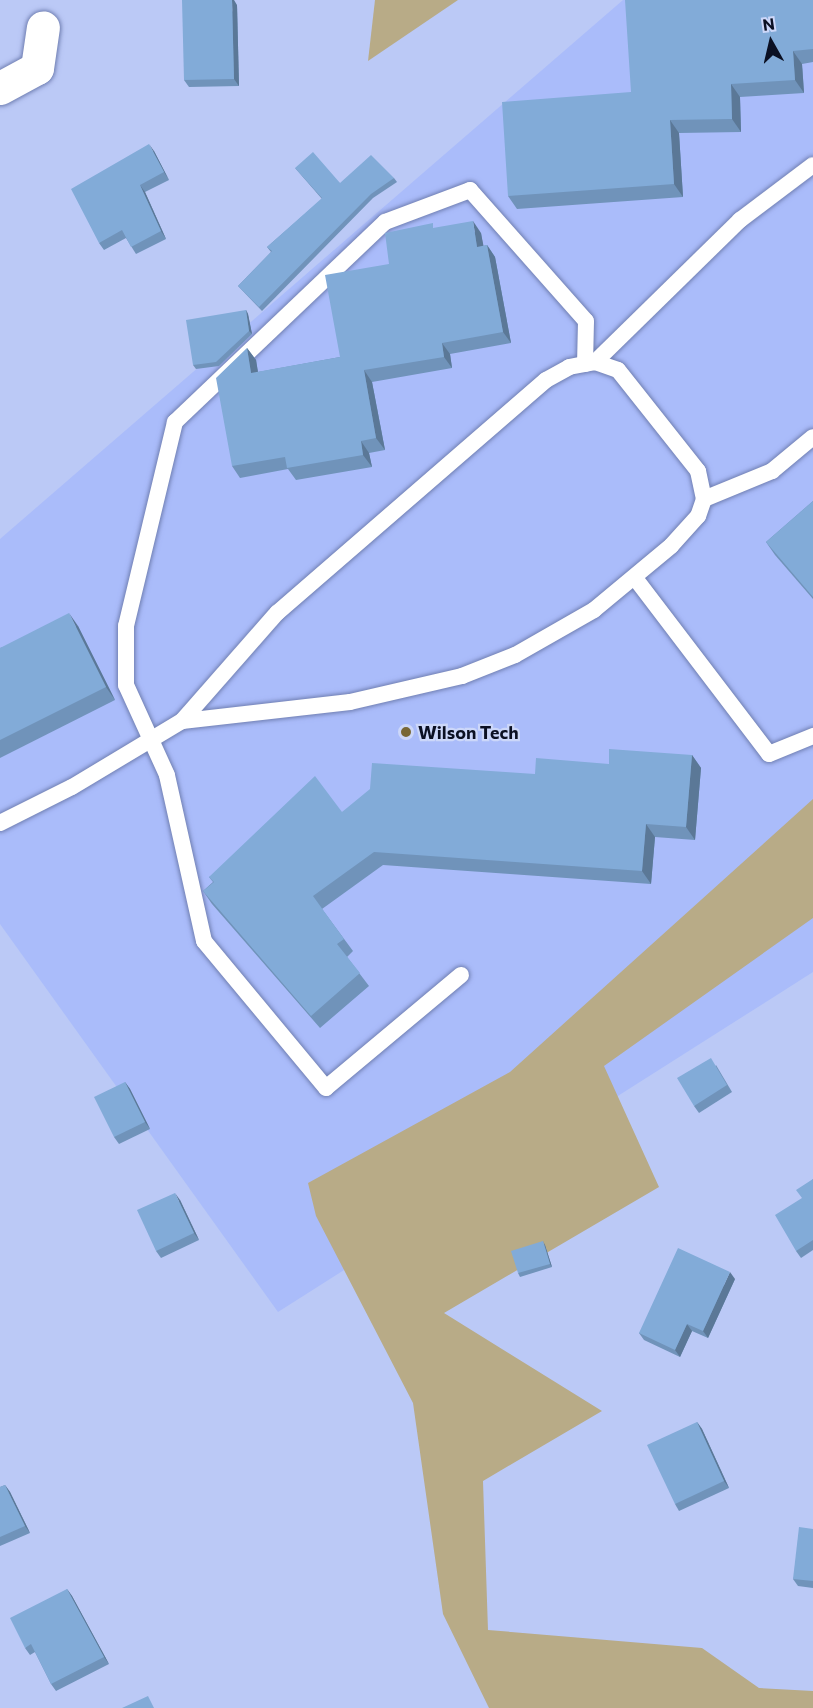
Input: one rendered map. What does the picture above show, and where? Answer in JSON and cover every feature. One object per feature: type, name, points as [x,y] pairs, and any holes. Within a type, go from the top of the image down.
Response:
[{"type":"street","points":[[0,88],[37,68],[43,27]]},
{"type":"lane","points":[[590,363],[740,220],[813,165]]},
{"type":"lane","points":[[460,975],[326,1088],[204,941],[167,775],[149,741],[126,685],[126,626],[175,422],[385,222],[470,190],[586,321],[590,363]]},
{"type":"lane","points":[[0,823],[182,722],[277,613],[546,380],[569,367],[590,363],[618,370],[683,447],[698,471],[704,499],[698,516],[635,578],[584,616],[515,655],[462,676],[350,702],[182,722]]},
{"type":"lane","points":[[704,499],[772,471],[813,437]]},
{"type":"lane","points":[[635,578],[769,754],[813,736]]},
{"type":"shaded area","points":[[375,0],[458,0],[368,61]]},
{"type":"shaded area","name":"Wilson Tech","points":[[623,0],[813,0],[813,972],[278,1312],[0,924],[0,539]]},
{"type":"shaded area","points":[[813,799],[813,918],[604,1066],[659,1187],[444,1313],[602,1411],[483,1481],[488,1630],[702,1648],[759,1688],[813,1691],[813,1708],[489,1708],[443,1614],[413,1403],[316,1216],[308,1183],[510,1072]]},
{"type":"building","points":[[182,0],[232,0],[234,79],[184,80]]},
{"type":"building","points":[[625,0],[813,0],[813,49],[793,51],[795,80],[731,84],[732,119],[670,120],[674,184],[508,196],[502,102],[631,92]]},
{"type":"building","points":[[149,144],[164,172],[140,185],[161,231],[131,247],[122,230],[99,243],[71,189]]},
{"type":"building","points":[[313,152],[340,183],[371,155],[394,178],[371,194],[259,307],[238,286],[272,251],[267,247],[322,198],[295,168]]},
{"type":"building","points":[[473,221],[477,247],[487,245],[503,332],[442,343],[444,357],[364,370],[376,438],[361,441],[363,455],[287,468],[285,457],[232,466],[216,378],[247,348],[251,373],[340,357],[325,275],[389,264],[385,233],[433,223],[433,228]]},
{"type":"building","points":[[246,310],[249,331],[216,362],[193,365],[186,320]]},
{"type":"building","points":[[813,501],[813,597],[766,542]]},
{"type":"building","points":[[69,613],[106,687],[0,740],[0,648]]},
{"type":"building","points":[[609,749],[692,755],[686,827],[646,824],[642,871],[374,852],[313,896],[344,939],[337,944],[360,973],[311,1016],[203,891],[214,882],[209,877],[315,776],[342,812],[370,789],[372,763],[535,774],[536,758],[609,764]]},
{"type":"building","points":[[711,1058],[727,1085],[694,1106],[677,1078]]},
{"type":"building","points":[[125,1082],[145,1122],[114,1137],[94,1097]]},
{"type":"building","points":[[813,1179],[813,1240],[796,1251],[775,1215],[802,1198],[796,1190]]},
{"type":"building","points":[[175,1193],[194,1233],[156,1251],[137,1210]]},
{"type":"building","points":[[543,1241],[550,1264],[518,1273],[511,1251]]},
{"type":"building","points":[[678,1248],[730,1272],[703,1331],[687,1324],[675,1350],[639,1333]]},
{"type":"building","points":[[697,1422],[724,1481],[675,1504],[647,1445]]},
{"type":"building","points":[[5,1485],[25,1526],[0,1537],[0,1487]]},
{"type":"building","points":[[799,1527],[813,1529],[813,1581],[793,1579]]},
{"type":"building","points":[[67,1589],[104,1657],[51,1684],[31,1644],[25,1648],[10,1618]]},
{"type":"building","points":[[148,1696],[154,1708],[122,1708]]},
{"type":"place","name":"Wilson Tech","points":[[406,732]]}]
